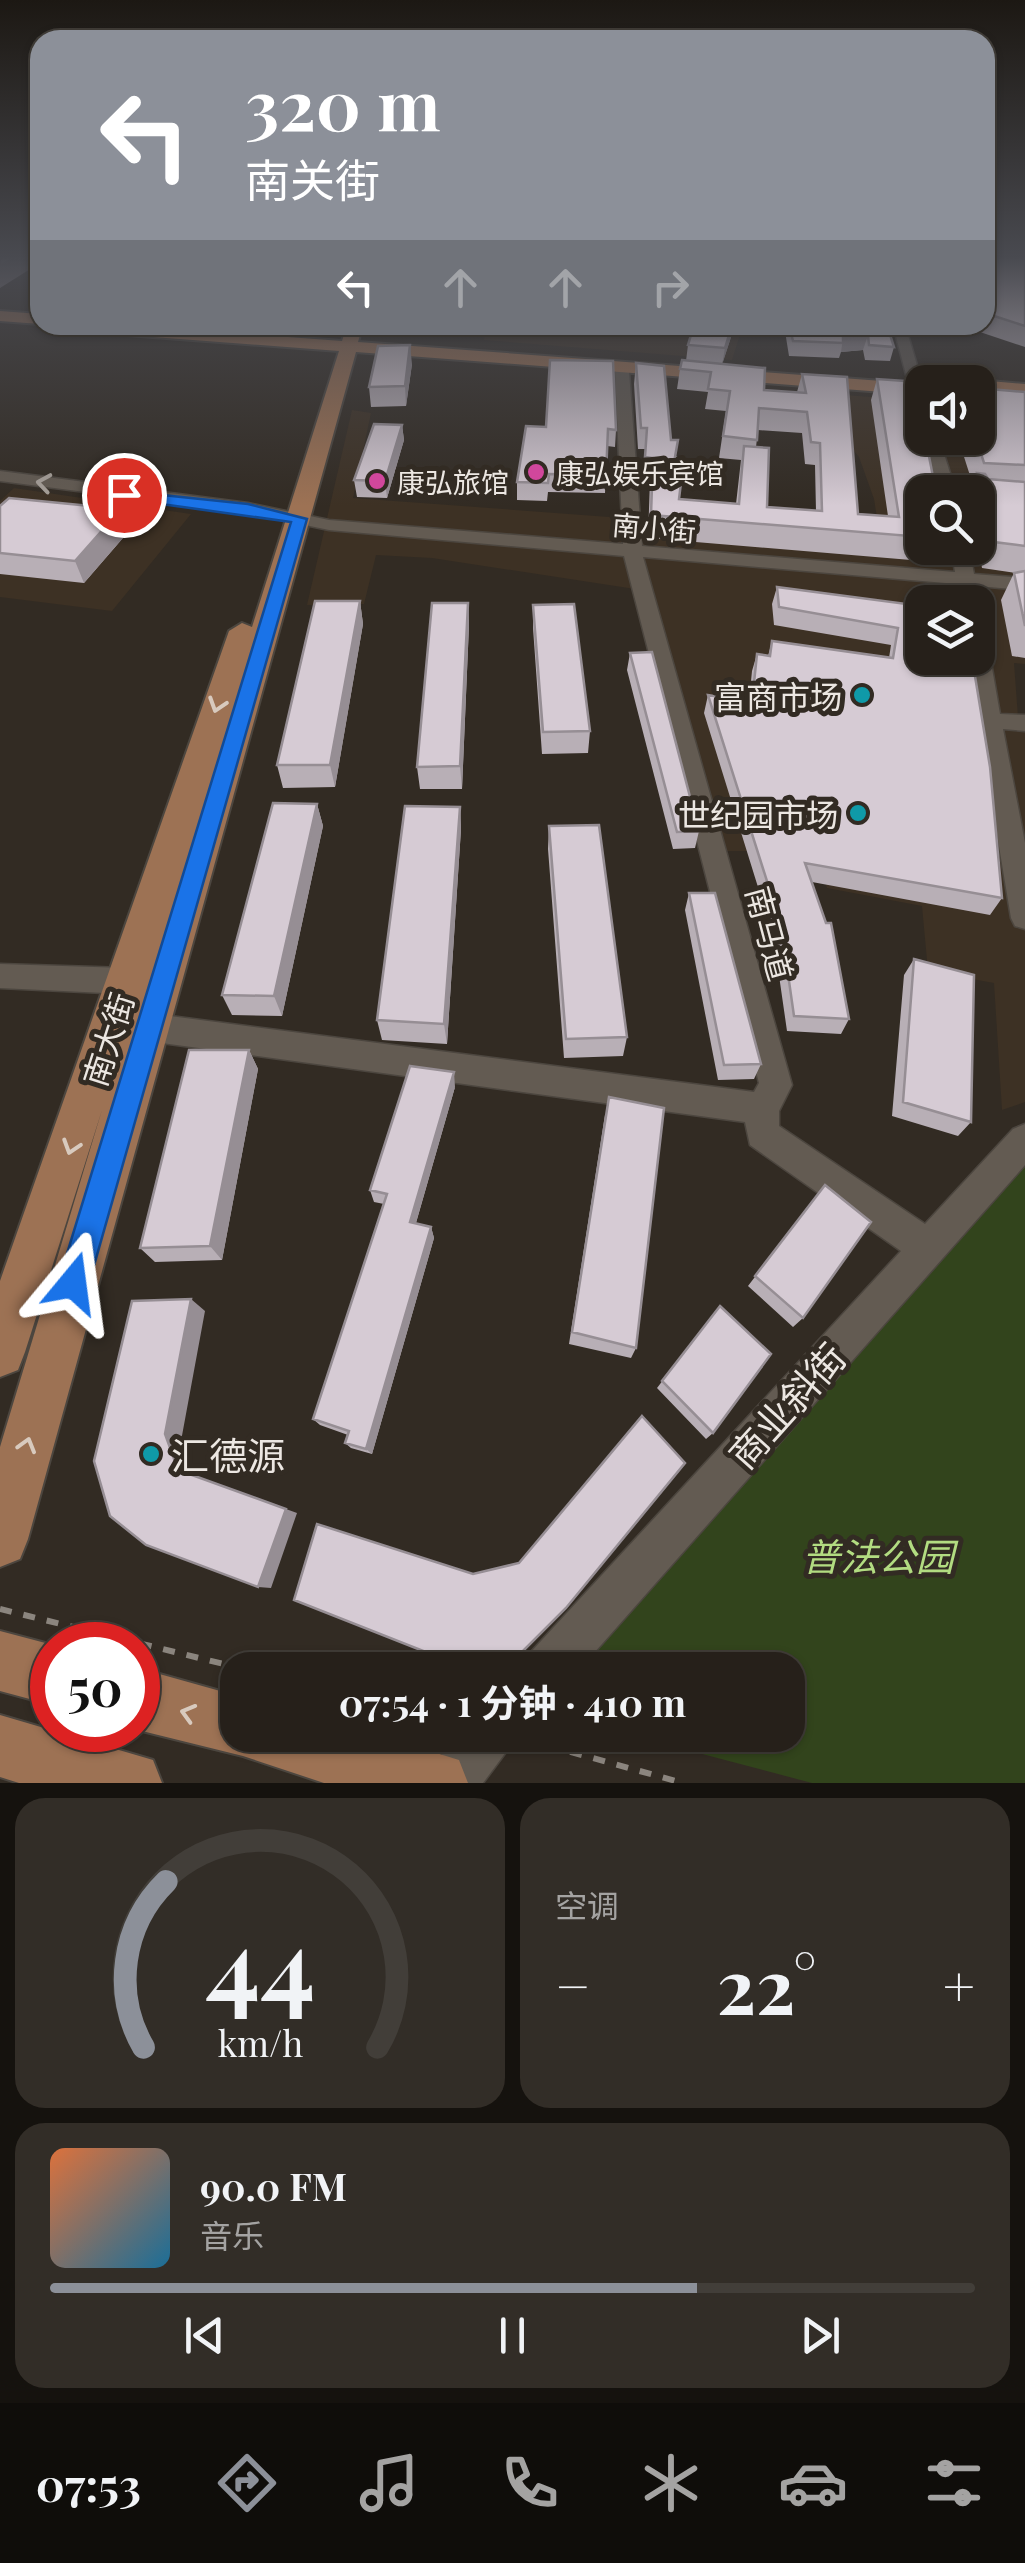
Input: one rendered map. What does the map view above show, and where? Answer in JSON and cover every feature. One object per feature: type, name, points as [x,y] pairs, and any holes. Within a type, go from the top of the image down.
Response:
[{"type":"main road","name":"南大街","points":[[0,1539],[342,340]]},
{"type":"main road","points":[[372,340],[626,368],[905,385]]},
{"type":"main road","points":[[381,340],[905,385]]},
{"type":"main road","points":[[995,387],[1025,390]]},
{"type":"main road","points":[[995,395],[1025,398]]},
{"type":"main road","name":"南大街","points":[[0,1352],[290,516]]},
{"type":"main road","points":[[0,1661],[30,1669]]},
{"type":"main road","points":[[160,1705],[220,1722]]},
{"type":"main road","points":[[0,1746],[130,1783]]},
{"type":"main road","points":[[326,1752],[436,1783]]},
{"type":"street","points":[[904,340],[912,365]]},
{"type":"street","name":"南马道","points":[[626,368],[622,372],[633,554],[776,1085],[762,1109]]},
{"type":"street","name":"南小街","points":[[0,476],[290,516],[328,525],[633,554],[1025,584]]},
{"type":"street","points":[[964,565],[968,585]]},
{"type":"street","points":[[981,675],[1025,918]]},
{"type":"street","points":[[988,720],[1025,723]]},
{"type":"street","points":[[0,976],[126,981]]},
{"type":"street","points":[[147,1027],[762,1109],[762,1134],[928,1248]]},
{"type":"street","name":"商业斜街","points":[[563,1652],[1025,1140]]},
{"type":"street","points":[[452,1783],[476,1752]]},
{"type":"path","points":[[0,1609],[220,1663]]},
{"type":"path","points":[[571,1752],[683,1783]]},
{"type":"shaded area","points":[[487,340],[738,340],[732,360]]},
{"type":"shaded area","points":[[781,390],[905,400],[905,455],[995,455],[995,428],[1025,409],[1025,664],[1014,663],[1018,717],[1025,718],[1025,1102],[1002,1110],[994,983],[928,971],[922,906],[827,888],[816,851],[723,851],[648,591],[432,558],[376,555],[364,604],[307,605],[352,410],[371,413],[353,498],[880,537],[874,499],[859,457],[844,439],[781,403]]},
{"type":"shaded area","points":[[14,488],[191,514],[112,611],[0,597],[0,501]]},
{"type":"green space","name":"普法公园","points":[[1025,1166],[1025,1783],[812,1783],[694,1752],[805,1752],[805,1652],[596,1652]]},
{"type":"building","points":[[689,340],[727,340],[725,348],[688,345]]},
{"type":"building","points":[[843,340],[843,343],[793,341]]},
{"type":"building","points":[[869,340],[892,340],[894,347],[869,345]]},
{"type":"building","points":[[410,345],[405,386],[369,387],[378,346]]},
{"type":"building","points":[[550,360],[613,361],[616,430],[608,429],[606,475],[549,474],[548,483],[517,482],[526,426],[546,427]]},
{"type":"building","points":[[682,360],[765,368],[764,390],[806,393],[802,374],[847,377],[858,514],[899,517],[877,379],[905,381],[905,455],[929,455],[933,475],[905,475],[905,536],[651,515],[653,458],[645,457],[647,428],[641,428],[636,363],[664,366],[671,440],[678,440],[675,457],[684,458],[679,499],[739,504],[744,446],[769,448],[767,507],[822,511],[820,443],[811,442],[807,412],[759,408],[757,440],[723,436],[730,391],[708,389],[711,372],[680,369]]},
{"type":"building","points":[[995,389],[1025,392],[1025,465],[984,463],[981,455],[995,455]]},
{"type":"building","points":[[374,424],[402,425],[385,481],[354,480]]},
{"type":"building","points":[[995,480],[1025,482],[1025,546],[995,542]]},
{"type":"building","points":[[9,498],[121,509],[75,561],[0,553],[0,506]]},
{"type":"building","points":[[1025,571],[1025,626],[1014,573]]},
{"type":"building","points":[[777,587],[905,604],[905,675],[975,675],[990,767],[1002,898],[805,863],[826,923],[831,923],[849,1019],[794,1016],[777,897],[772,897],[708,695],[752,702],[757,654],[770,656],[772,641],[893,658],[898,628],[779,607]]},
{"type":"building","points":[[315,601],[360,601],[330,765],[277,765]]},
{"type":"building","points":[[432,603],[468,603],[460,766],[417,767]]},
{"type":"building","points":[[574,604],[590,731],[543,732],[533,605]]},
{"type":"building","points":[[652,652],[699,831],[677,832],[630,653]]},
{"type":"building","points":[[273,803],[317,804],[274,996],[222,995]]},
{"type":"building","points":[[405,806],[460,807],[444,1024],[377,1020]]},
{"type":"building","points":[[599,825],[627,1037],[566,1039],[549,826]]},
{"type":"building","points":[[689,893],[715,893],[761,1064],[724,1065]]},
{"type":"building","points":[[914,959],[974,975],[971,1122],[903,1102]]},
{"type":"building","points":[[189,1050],[249,1050],[210,1246],[140,1248]]},
{"type":"building","points":[[410,1066],[454,1072],[410,1222],[431,1227],[366,1449],[345,1443],[349,1431],[313,1419],[387,1194],[370,1190]]},
{"type":"building","points":[[609,1097],[664,1108],[636,1348],[572,1332]]},
{"type":"building","points":[[825,1185],[871,1222],[803,1318],[755,1276]]},
{"type":"building","name":"汇德源","points":[[191,1299],[165,1434],[178,1470],[286,1509],[258,1587],[146,1545],[110,1516],[94,1461],[132,1301]]},
{"type":"building","points":[[720,1306],[771,1354],[713,1433],[662,1381]]},
{"type":"building","points":[[642,1416],[685,1463],[566,1608],[522,1652],[426,1652],[294,1600],[317,1524],[473,1574],[519,1563]]},
{"type":"place","name":"康弘娱乐宾馆","points":[[536,472]]},
{"type":"place","name":"康弘旅馆","points":[[377,481]]},
{"type":"place","name":"富商市场","points":[[862,695]]},
{"type":"place","name":"世纪园市场","points":[[858,813]]},
{"type":"place","name":"汇德源","points":[[151,1454]]},
{"type":"route","points":[[73,1283],[158,986],[300,519],[248,508],[124,495]]}]
